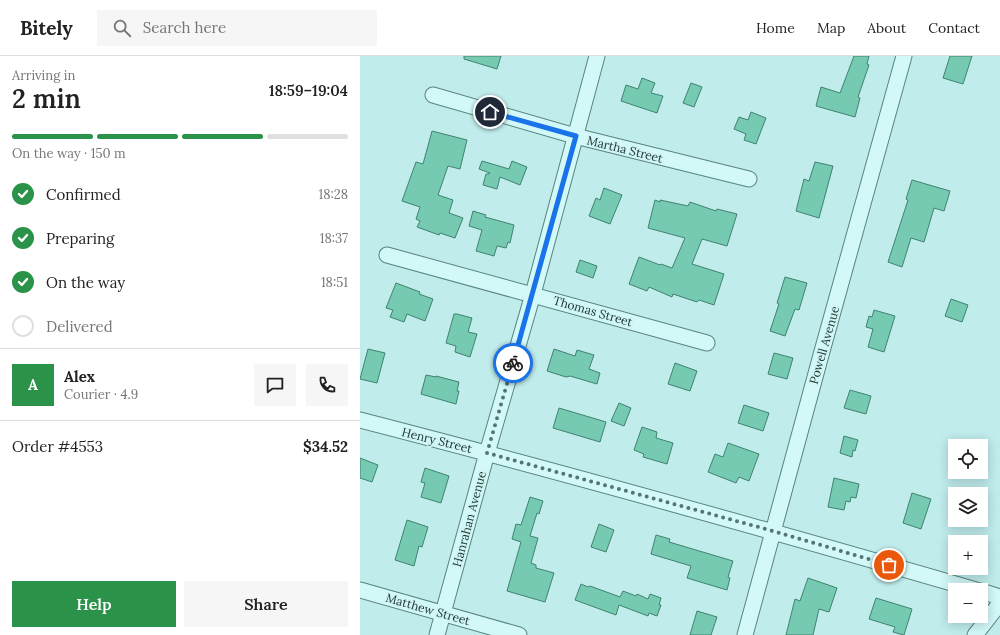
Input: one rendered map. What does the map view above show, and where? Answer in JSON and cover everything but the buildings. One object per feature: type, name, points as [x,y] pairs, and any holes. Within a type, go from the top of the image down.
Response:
[{"type":"street","name":"Hanrahan Avenue","points":[[437,635],[533,294],[597,56]]},
{"type":"street","name":"Powell Avenue","points":[[745,635],[904,56]]},
{"type":"street","name":"Martha Street","points":[[433,95],[576,136],[750,179]]},
{"type":"street","name":"Thomas Street","points":[[386,255],[533,294],[707,343]]},
{"type":"street","name":"Henry Street","points":[[360,420],[773,531],[952,583]]},
{"type":"street","name":"Matthew Street","points":[[360,590],[519,635]]},
{"type":"street","points":[[988,593],[1000,597]]},
{"type":"street","points":[[975,635],[1000,604]]},
{"type":"way so far","points":[[513,363],[487,453],[773,531],[889,565]]},
{"type":"route","points":[[490,112],[576,136],[513,363]]}]
